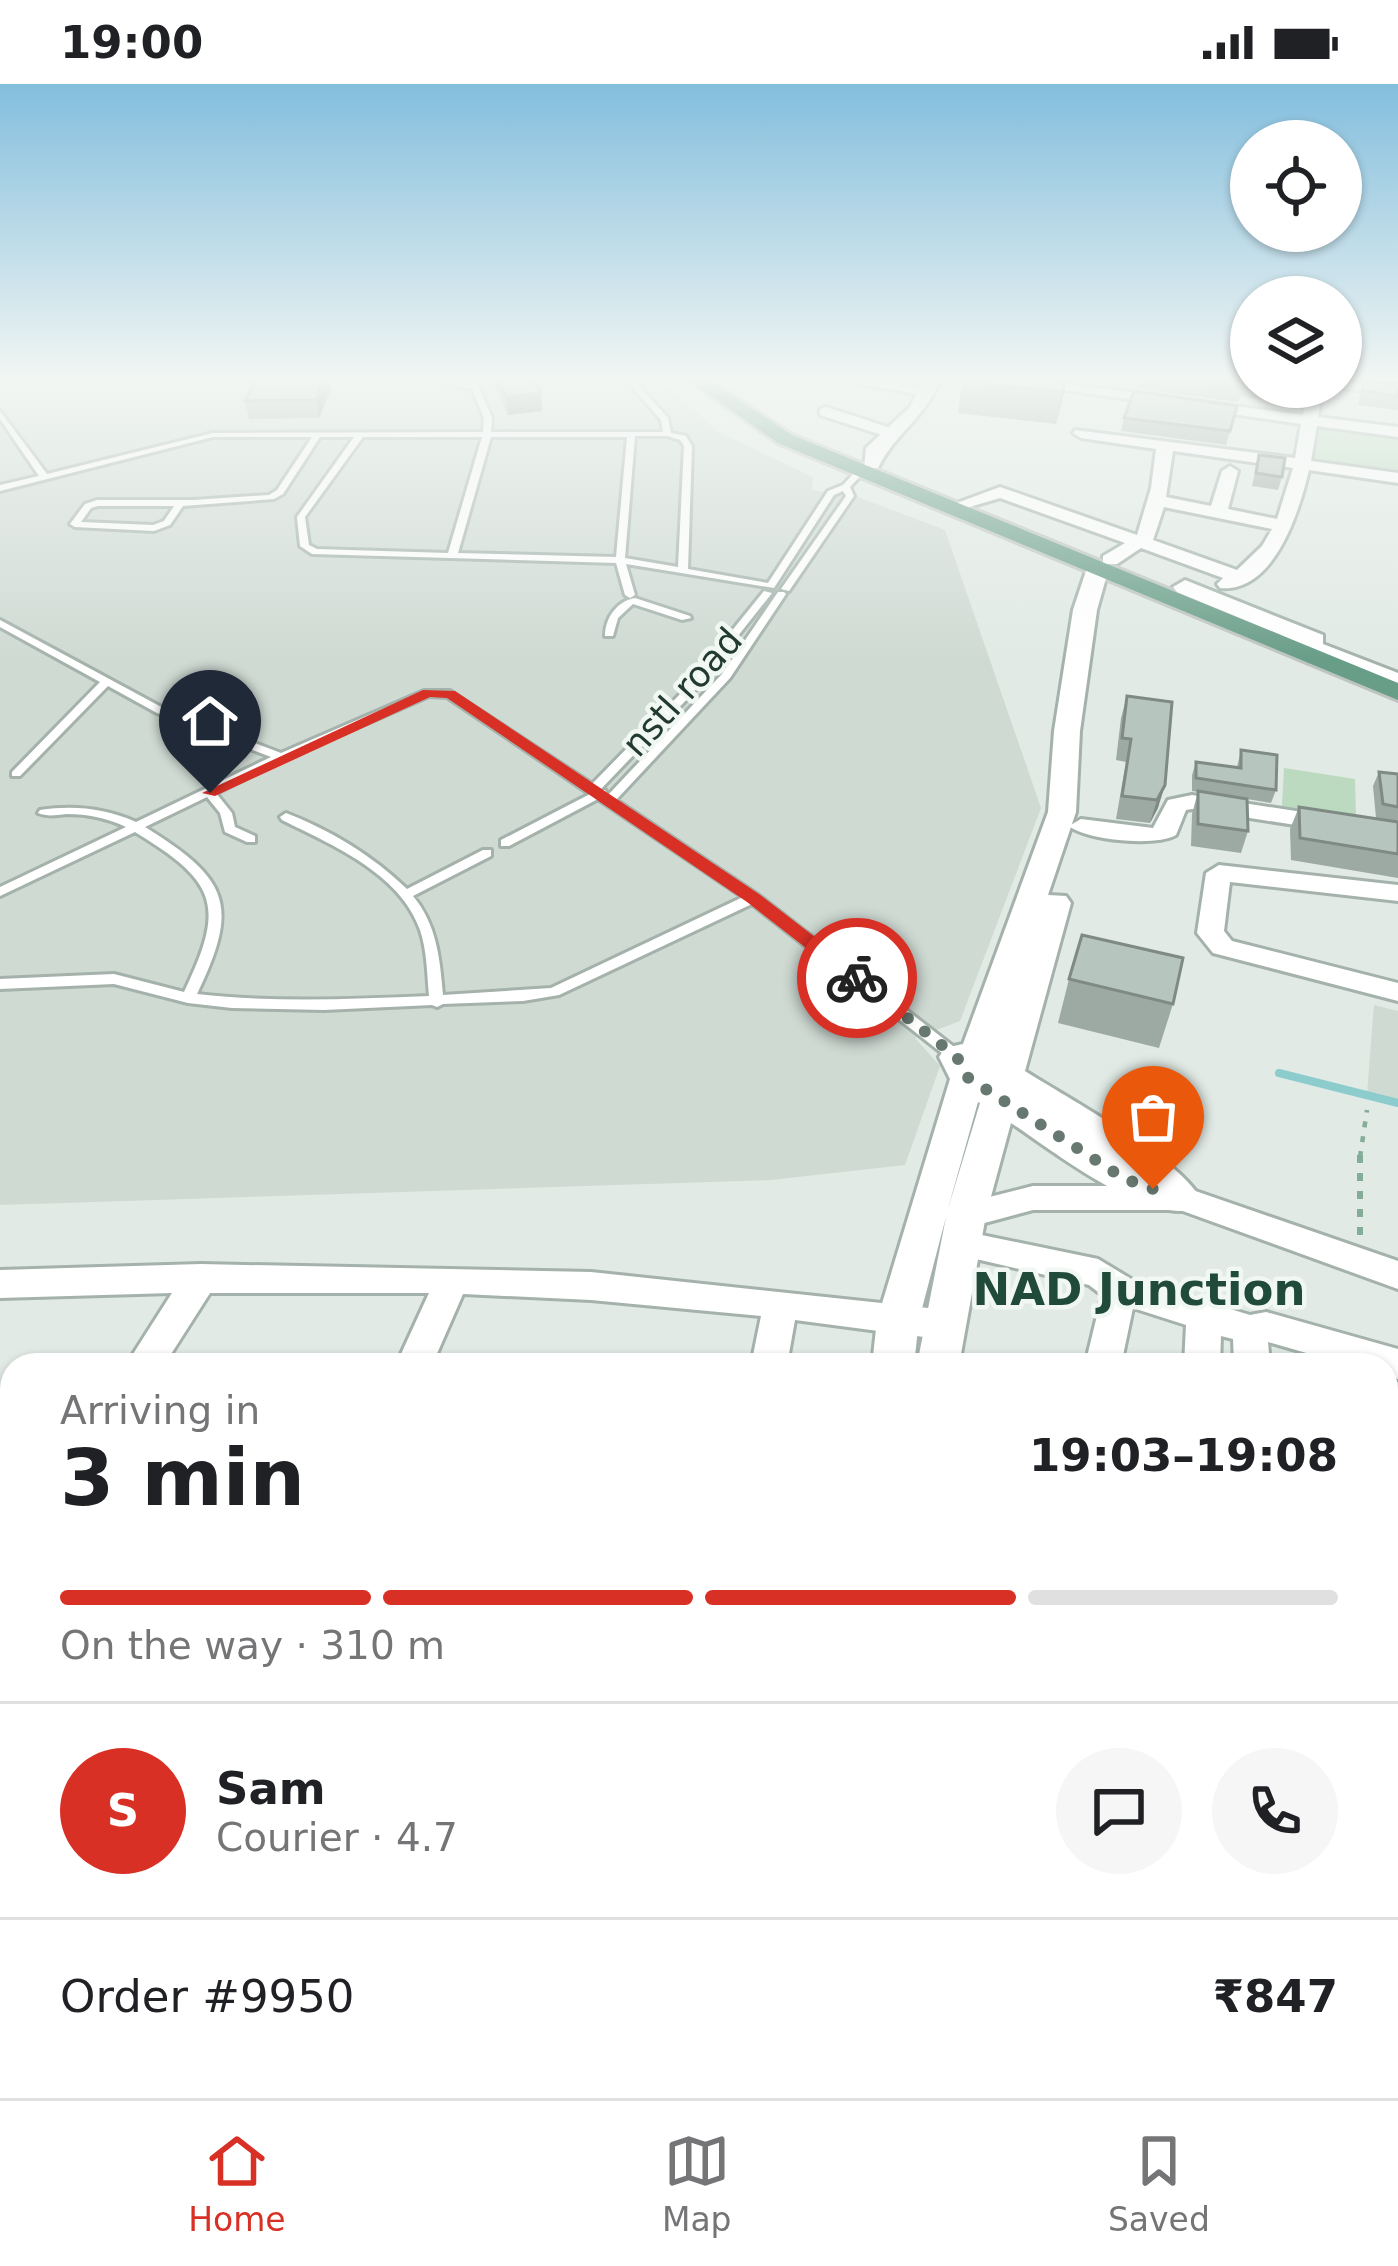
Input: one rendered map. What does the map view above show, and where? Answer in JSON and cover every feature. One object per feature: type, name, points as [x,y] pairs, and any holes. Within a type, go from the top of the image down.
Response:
[{"type":"main road","points":[[859,475],[966,503],[1108,570]]},
{"type":"main road","points":[[859,475],[1108,570],[1326,637],[1398,692]]},
{"type":"main road","points":[[1186,593],[1304,654],[1349,659],[1398,674]]},
{"type":"street","points":[[894,1353],[898,1320],[1062,812],[1067,731],[1085,610],[1108,570],[1141,541],[1160,474]]},
{"type":"street","points":[[1219,512],[1229,474]]},
{"type":"street","points":[[1186,593],[1242,578],[1282,535],[1298,474]]},
{"type":"street","points":[[966,503],[1000,492],[1242,578]]},
{"type":"street","points":[[1156,500],[1284,526]]},
{"type":"street","points":[[941,1353],[964,1229],[981,1072],[1039,949],[1081,826],[1082,736],[1108,570]]},
{"type":"street","points":[[1186,593],[1206,607],[1398,674]]},
{"type":"street","points":[[1326,637],[1341,636],[1398,655]]},
{"type":"street","points":[[1304,654],[1315,665],[1398,704]]},
{"type":"street","points":[[1081,826],[1157,836],[1167,830],[1176,805],[1192,802],[1398,834]]},
{"type":"street","points":[[1398,893],[1219,873],[1210,932],[1223,946],[1398,992]]},
{"type":"street","points":[[981,1072],[1125,1179],[1398,1275]]},
{"type":"street","points":[[964,1229],[1033,1198],[1181,1198]]},
{"type":"street","points":[[964,1229],[1098,1273],[1120,1290],[1204,1316],[1251,1348],[1266,1327],[1359,1353]]},
{"type":"street","points":[[0,1284],[201,1278],[451,1282],[671,1292],[947,1324]]},
{"type":"street","points":[[152,1353],[201,1278]]},
{"type":"street","points":[[419,1353],[451,1282]]},
{"type":"street","points":[[1106,1353],[1120,1290]]},
{"type":"street","points":[[772,1353],[781,1303]]},
{"type":"street","points":[[1202,1353],[1204,1316]]},
{"type":"lane","points":[[0,488],[52,474]]},
{"type":"lane","points":[[280,492],[292,474]]},
{"type":"lane","points":[[329,474],[300,523],[305,546],[315,552],[620,560],[773,590]]},
{"type":"lane","points":[[452,556],[476,474]]},
{"type":"lane","points":[[628,474],[620,560],[631,599]]},
{"type":"lane","points":[[685,572],[687,474]]},
{"type":"lane","points":[[506,843],[602,794],[726,676],[773,590],[850,496],[859,475]]},
{"type":"lane","points":[[180,504],[167,524],[154,528],[75,524],[92,504],[180,504],[266,498],[280,492],[315,493]]},
{"type":"lane","name":"nstl road","points":[[602,794],[773,590]]},
{"type":"lane","points":[[631,599],[686,618]]},
{"type":"lane","points":[[609,634],[613,617],[631,599]]},
{"type":"lane","points":[[0,623],[161,711],[281,758]]},
{"type":"lane","points":[[16,774],[105,683]]},
{"type":"lane","name":"nstl road","points":[[0,892],[143,828],[281,758],[439,691],[602,794],[753,898],[981,1072]]},
{"type":"lane","points":[[210,793],[226,813],[229,829],[251,839]]},
{"type":"lane","points":[[44,813],[98,811],[143,828],[207,883],[215,900],[210,950],[188,998]]},
{"type":"lane","points":[[286,817],[316,832],[405,895],[424,922],[431,945],[436,1002]]},
{"type":"lane","points":[[405,895],[487,853]]},
{"type":"lane","points":[[0,984],[114,979],[188,998],[302,1005],[436,1002],[554,992],[753,898]]},
{"type":"path","points":[[1359,1264],[1358,1169],[1366,1110]]},
{"type":"shaded area","points":[[0,474],[807,474],[813,477],[812,490],[858,497],[945,530],[1041,808],[960,1021],[915,1038],[940,1066],[905,1165],[771,1180],[0,1205]]},
{"type":"shaded area","points":[[1374,1005],[1398,1011],[1398,1101],[1367,1094]]},
{"type":"green space","points":[[1284,768],[1355,779],[1356,818],[1282,806]]},
{"type":"building","points":[[1127,696],[1172,702],[1165,785],[1157,800],[1122,796],[1131,739],[1122,738]]},
{"type":"building","points":[[1241,750],[1277,755],[1276,790],[1196,778],[1196,762],[1241,768]]},
{"type":"building","points":[[1379,772],[1398,774],[1398,807],[1383,804]]},
{"type":"building","points":[[1198,791],[1247,799],[1248,831],[1198,824]]},
{"type":"building","points":[[1299,807],[1398,822],[1398,854],[1300,838]]},
{"type":"building","points":[[1082,935],[1183,958],[1173,1004],[1069,979]]},
{"type":"waterway","points":[[1279,1073],[1398,1103]]},
{"type":"way so far","points":[[857,978],[957,1057],[967,1077],[1125,1179],[1153,1189]]},
{"type":"district","name":"NAD Junction","points":[[1139,1289]]},
{"type":"route","points":[[210,793],[428,693],[450,694],[753,898],[857,978]]}]
